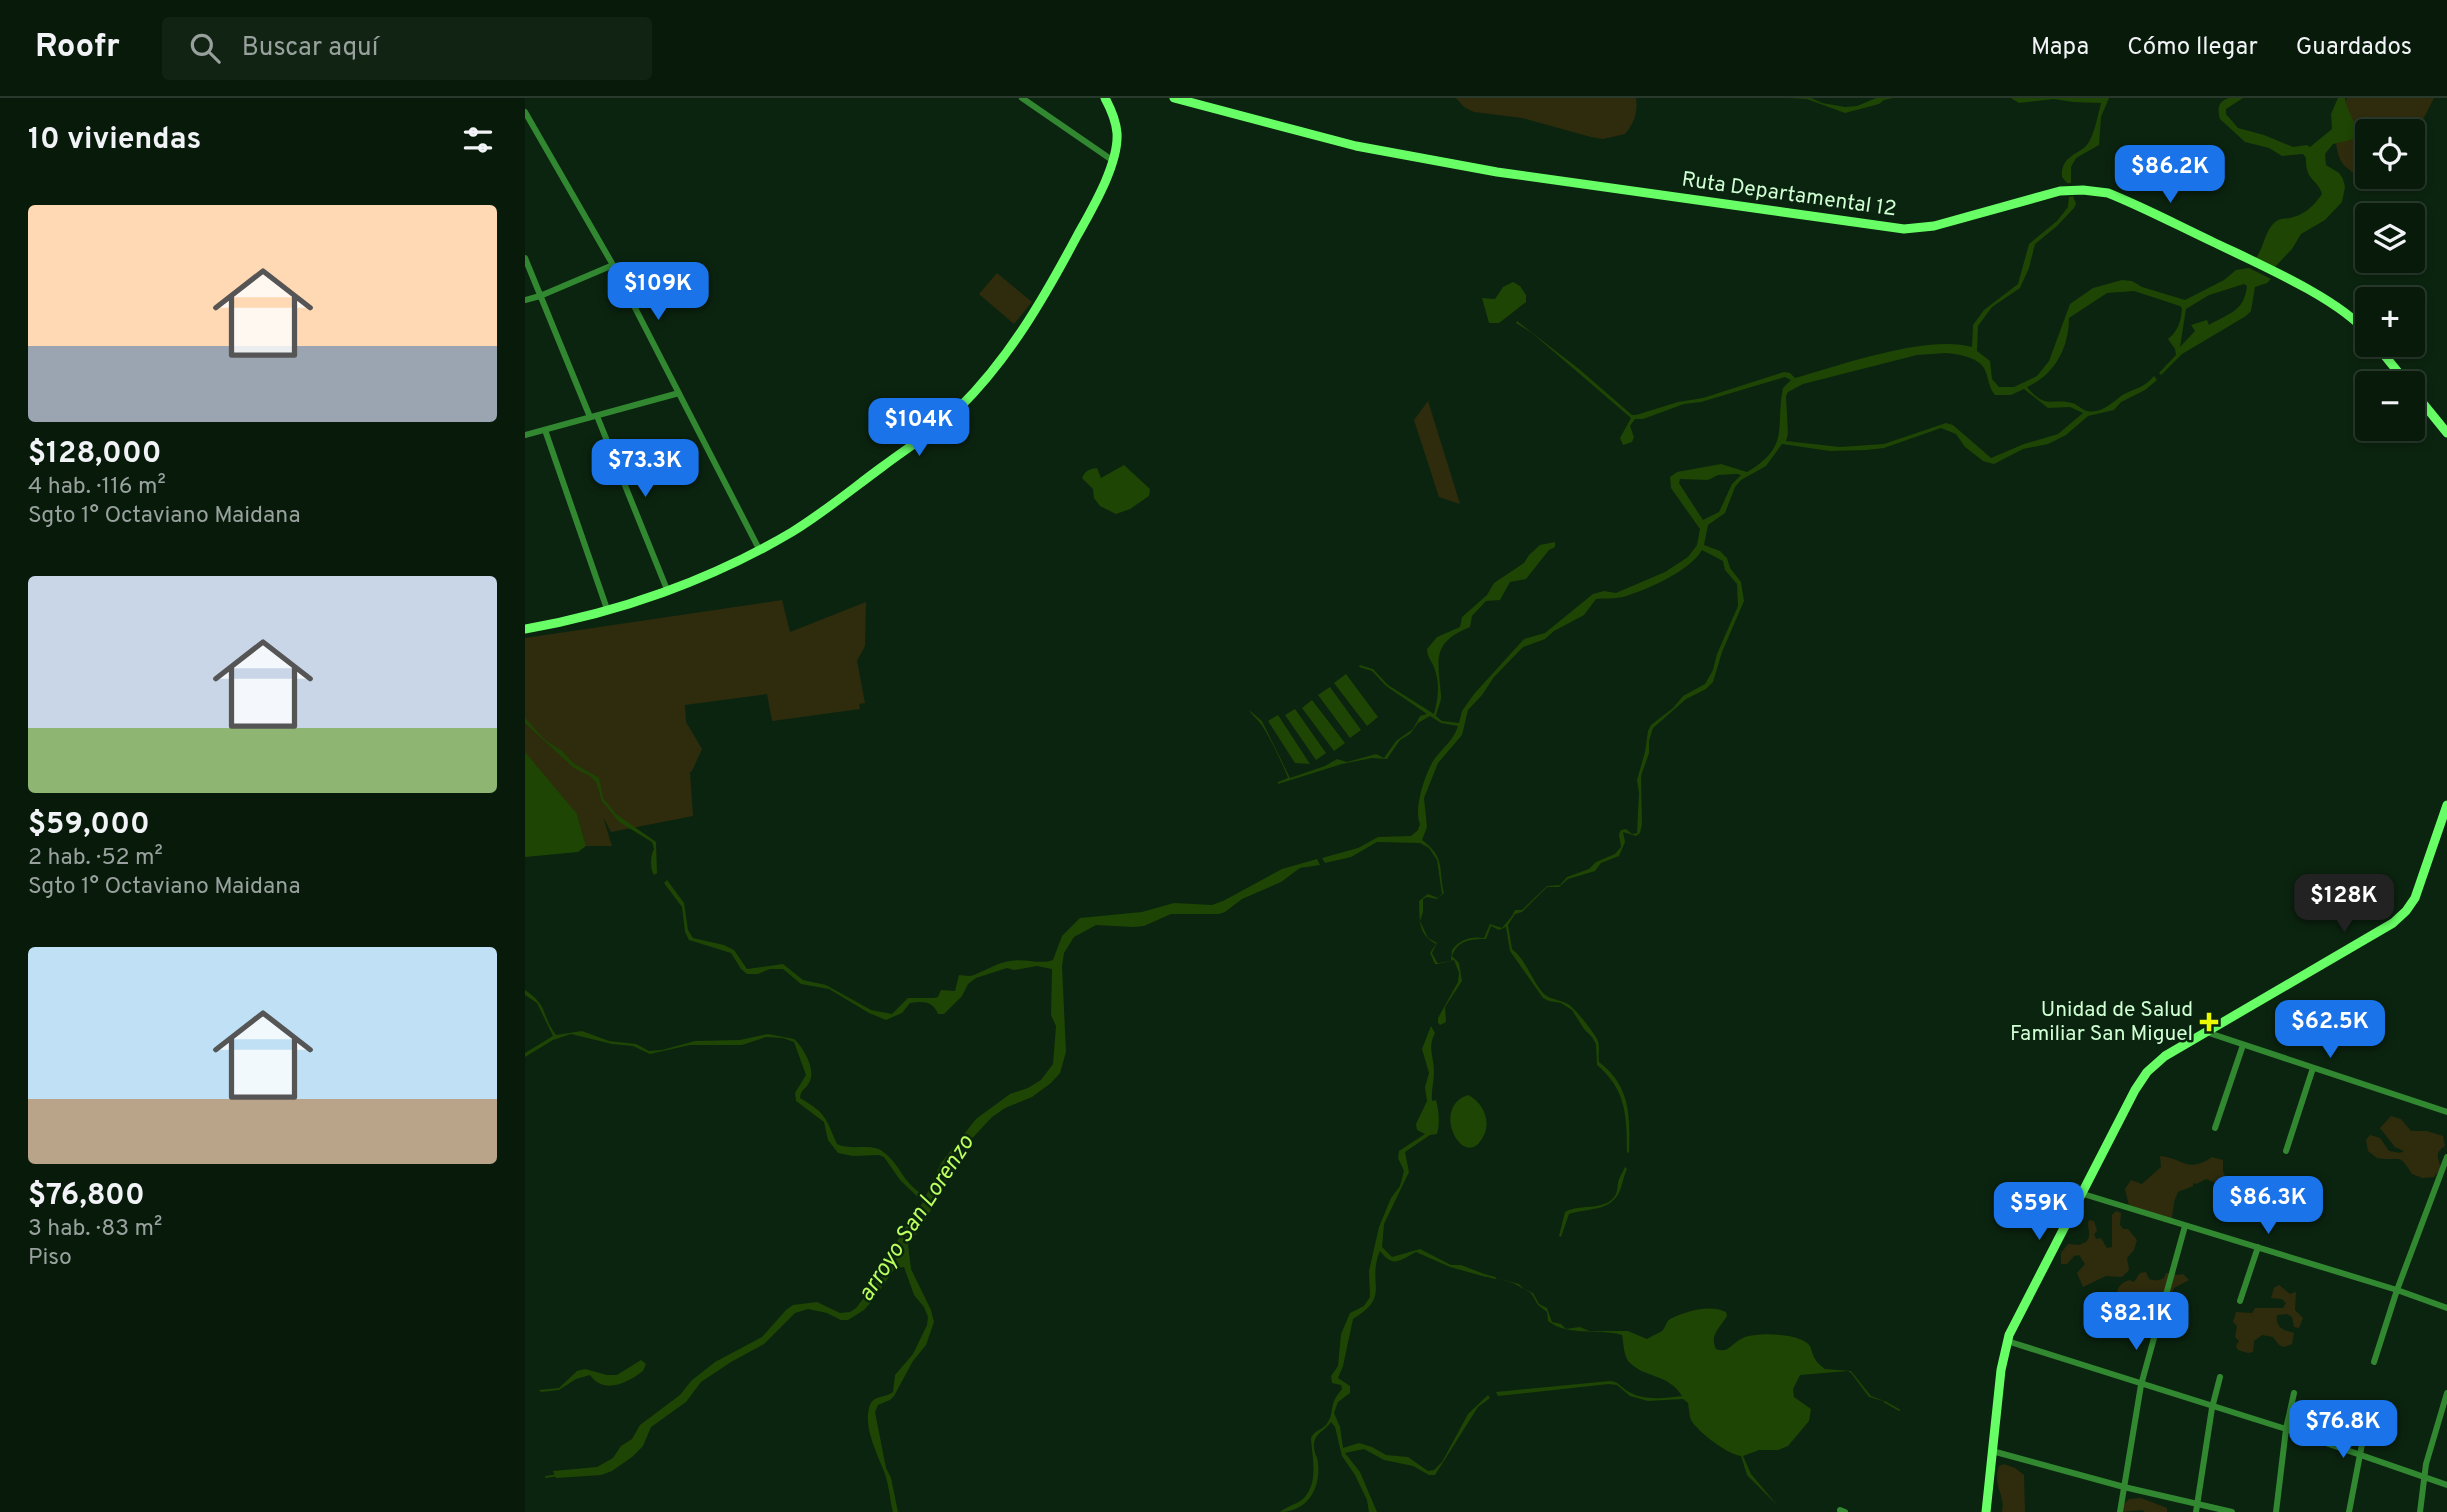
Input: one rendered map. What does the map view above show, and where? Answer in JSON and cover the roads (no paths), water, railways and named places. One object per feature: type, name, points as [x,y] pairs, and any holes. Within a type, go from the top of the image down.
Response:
[{"type":"main road","points":[[525,629],[607,610],[668,592],[759,549],[814,517],[959,408],[1032,318],[1087,218],[1112,160],[1117,134],[1105,98]]},
{"type":"main road","name":"Ruta Departamental 12","points":[[1174,98],[1356,146],[1497,172],[1904,229],[1934,226],[2060,191],[2108,193],[2246,258],[2334,305],[2355,320]]},
{"type":"main road","points":[[2386,357],[2397,371]]},
{"type":"main road","points":[[2425,406],[2447,433]]},
{"type":"main road","points":[[1986,1512],[2000,1370],[2007,1341],[2123,1110],[2147,1072],[2165,1056],[2393,923],[2415,898],[2447,805]]},
{"type":"street","points":[[1022,98],[1112,160]]},
{"type":"street","points":[[525,112],[613,265],[759,549]]},
{"type":"street","points":[[525,258],[668,592]]},
{"type":"street","points":[[525,300],[613,265]]},
{"type":"street","points":[[525,435],[679,393]]},
{"type":"street","points":[[545,430],[607,610]]},
{"type":"street","points":[[2206,1032],[2447,1112]]},
{"type":"street","points":[[2215,1128],[2243,1045]]},
{"type":"street","points":[[2287,1151],[2313,1068]]},
{"type":"street","points":[[2374,1362],[2397,1290],[2447,1157]]},
{"type":"street","points":[[2080,1193],[2397,1290],[2447,1308]]},
{"type":"street","points":[[2120,1512],[2141,1385],[2185,1226]]},
{"type":"street","points":[[2240,1301],[2257,1247]]},
{"type":"street","points":[[2007,1341],[2212,1408],[2286,1429],[2447,1485]]},
{"type":"street","points":[[2196,1512],[2212,1408],[2220,1377]]},
{"type":"street","points":[[2276,1512],[2286,1429],[2294,1393]]},
{"type":"street","points":[[2420,1512],[2426,1464],[2447,1393]]},
{"type":"street","points":[[2349,1512],[2368,1413]]},
{"type":"street","points":[[1992,1451],[2124,1487],[2232,1512]]},
{"type":"water","points":[[1789,98],[1811,98],[1845,107],[1857,106],[1876,98],[1893,98],[1845,113],[1807,99]]},
{"type":"water","points":[[2011,98],[2109,98],[2101,117],[2099,145],[2076,158],[2071,167],[2071,183],[2067,183],[2062,177],[2062,169],[2068,159],[2089,142],[2101,103],[2054,99],[2019,103]]},
{"type":"water","points":[[2243,98],[2226,109],[2226,114],[2238,128],[2293,147],[2310,147],[2332,129],[2331,114],[2338,98],[2345,98],[2355,124],[2355,139],[2333,144],[2325,154],[2326,165],[2343,179],[2345,187],[2342,202],[2325,220],[2301,234],[2292,249],[2274,268],[2256,258],[2271,226],[2278,220],[2295,217],[2304,212],[2322,194],[2310,176],[2303,154],[2282,156],[2269,148],[2245,142],[2220,119],[2219,106],[2223,101]]},
{"type":"water","points":[[2073,196],[2076,204],[2074,208],[2035,244],[2020,288],[1992,307],[1978,326],[1977,351],[1990,361],[1992,379],[1999,387],[2014,387],[2037,376],[2049,361],[2070,304],[2093,288],[2122,280],[2132,281],[2142,287],[2185,300],[2224,280],[2236,270],[2249,268],[2271,279],[2255,287],[2251,311],[2246,316],[2182,354],[2161,375],[2159,373],[2176,355],[2168,339],[2181,318],[2180,306],[2134,291],[2107,293],[2069,318],[2059,359],[2037,382],[2027,387],[2033,394],[2044,401],[2072,403],[2092,412],[2106,407],[2154,376],[2157,380],[2145,390],[2121,402],[2114,410],[2088,416],[2066,435],[2048,444],[2023,449],[1994,464],[1983,461],[1965,447],[1956,434],[1941,428],[1884,448],[1866,450],[1830,451],[1782,444],[1766,466],[1741,480],[1735,487],[1725,513],[1708,525],[1704,545],[1720,551],[1727,558],[1730,568],[1741,582],[1744,601],[1722,652],[1713,682],[1706,689],[1686,699],[1653,728],[1649,753],[1641,776],[1640,833],[1636,836],[1623,832],[1625,842],[1619,856],[1601,863],[1595,871],[1568,879],[1559,887],[1547,887],[1522,912],[1515,914],[1508,925],[1512,949],[1543,993],[1571,1006],[1596,1038],[1599,1044],[1599,1062],[1610,1071],[1623,1092],[1628,1115],[1629,1153],[1623,1104],[1614,1084],[1597,1065],[1596,1044],[1572,1010],[1561,1003],[1543,998],[1510,951],[1506,927],[1499,930],[1491,926],[1486,939],[1466,942],[1455,951],[1452,956],[1459,963],[1462,981],[1445,1007],[1446,1022],[1440,1025],[1438,1018],[1458,982],[1459,973],[1454,960],[1451,961],[1452,950],[1455,946],[1466,939],[1484,938],[1490,924],[1502,928],[1515,910],[1522,910],[1547,886],[1560,885],[1567,877],[1589,869],[1596,862],[1615,854],[1621,847],[1621,830],[1637,833],[1637,780],[1648,731],[1651,725],[1673,708],[1683,696],[1705,684],[1738,606],[1737,584],[1725,570],[1723,561],[1702,550],[1688,565],[1655,585],[1623,597],[1596,599],[1584,615],[1545,639],[1523,647],[1494,677],[1468,710],[1462,735],[1438,763],[1424,798],[1427,827],[1422,840],[1438,858],[1444,893],[1437,899],[1423,899],[1420,921],[1419,901],[1428,894],[1438,898],[1442,894],[1437,860],[1429,848],[1420,843],[1377,842],[1351,857],[1325,863],[1322,858],[1358,848],[1378,837],[1411,836],[1418,830],[1419,800],[1425,780],[1432,763],[1452,739],[1458,726],[1441,723],[1430,716],[1400,740],[1387,759],[1372,758],[1342,764],[1278,784],[1288,778],[1266,733],[1249,710],[1262,721],[1290,778],[1337,759],[1347,762],[1376,754],[1384,758],[1396,741],[1413,729],[1420,716],[1427,714],[1386,686],[1372,671],[1359,667],[1360,665],[1373,669],[1388,685],[1434,714],[1438,681],[1427,649],[1437,637],[1460,627],[1462,617],[1487,595],[1494,583],[1524,563],[1540,545],[1555,542],[1555,547],[1549,550],[1526,579],[1510,582],[1500,600],[1486,601],[1472,616],[1470,627],[1457,633],[1443,646],[1439,662],[1441,697],[1436,716],[1442,721],[1459,723],[1462,711],[1474,694],[1524,639],[1545,633],[1593,594],[1604,591],[1616,593],[1665,572],[1688,557],[1697,545],[1700,529],[1671,488],[1670,477],[1677,472],[1721,464],[1747,472],[1761,463],[1776,445],[1783,388],[1791,380],[1785,377],[1701,402],[1684,404],[1643,419],[1635,419],[1630,426],[1634,437],[1632,442],[1623,445],[1620,438],[1631,418],[1532,333],[1516,323],[1517,321],[1579,369],[1632,415],[1636,415],[1678,402],[1703,398],[1784,372],[1795,378],[1909,348],[1954,344],[1972,347],[1973,325],[1984,310],[2018,284],[2029,244],[2057,221],[2068,207],[2069,197]],"holes":[[[2244,284],[2247,286],[2239,307],[2209,325],[2207,320],[2191,325],[2195,331],[2180,347],[2186,309],[2209,295]],[[1956,354],[1981,364],[1995,395],[2011,395],[2024,389],[2048,408],[2070,407],[2083,413],[2058,434],[1991,458],[1953,425],[1946,423],[1884,444],[1840,447],[1786,441],[1786,396],[1788,392],[1803,384],[1917,355]],[[1718,475],[1741,475],[1732,484],[1719,512],[1703,520],[1679,483],[1680,479],[1708,480]]]},
{"type":"water","points":[[1513,282],[1520,286],[1526,295],[1526,302],[1499,323],[1489,323],[1482,298],[1495,299],[1503,287]]},
{"type":"water","points":[[1124,465],[1150,489],[1149,496],[1130,509],[1116,514],[1100,506],[1094,498],[1093,489],[1082,478],[1092,469],[1097,468],[1101,478]]},
{"type":"water","points":[[1346,674],[1378,717],[1367,726],[1334,683]]},
{"type":"water","points":[[1330,687],[1361,730],[1350,738],[1318,695]]},
{"type":"water","points":[[1312,700],[1345,743],[1334,751],[1302,708]]},
{"type":"water","points":[[1295,709],[1326,753],[1316,760],[1285,715]]},
{"type":"water","points":[[1278,715],[1310,764],[1295,763],[1268,721]]},
{"type":"water","points":[[525,718],[545,740],[562,751],[573,763],[599,778],[603,798],[616,814],[656,842],[657,873],[654,875],[651,866],[654,849],[652,842],[619,822],[602,801],[596,782],[574,768],[525,723]]},
{"type":"water","points":[[525,752],[577,814],[586,846],[578,852],[525,857]]},
{"type":"water","points":[[1317,859],[1320,865],[1300,868],[1281,882],[1242,899],[1219,914],[1171,914],[1144,926],[1133,927],[1096,925],[1074,937],[1064,953],[1062,966],[1066,1052],[1060,1073],[1032,1097],[1005,1108],[992,1117],[965,1146],[926,1219],[908,1245],[911,1269],[934,1322],[926,1345],[913,1361],[894,1396],[878,1405],[875,1412],[898,1512],[893,1512],[886,1479],[869,1431],[868,1413],[874,1400],[893,1392],[895,1375],[913,1354],[927,1325],[928,1317],[914,1295],[904,1267],[895,1268],[864,1310],[848,1320],[808,1309],[795,1313],[764,1344],[701,1382],[686,1402],[651,1427],[643,1446],[632,1457],[612,1471],[601,1475],[556,1478],[553,1471],[597,1467],[613,1458],[621,1446],[632,1439],[640,1425],[680,1395],[691,1381],[715,1362],[762,1337],[793,1305],[817,1302],[840,1313],[856,1308],[883,1273],[902,1232],[923,1202],[900,1180],[884,1157],[838,1153],[828,1140],[824,1122],[796,1101],[795,1093],[806,1075],[794,1042],[766,1037],[742,1045],[690,1045],[650,1054],[633,1046],[571,1034],[553,1040],[525,1057],[525,1053],[553,1036],[537,1003],[525,995],[525,990],[538,1001],[556,1035],[582,1031],[609,1041],[636,1044],[649,1051],[695,1041],[740,1040],[768,1034],[794,1039],[805,1053],[811,1072],[809,1083],[800,1098],[824,1117],[837,1144],[882,1151],[912,1186],[926,1196],[941,1163],[976,1119],[1010,1094],[1041,1080],[1053,1064],[1056,1026],[1051,1015],[1052,969],[1037,966],[1014,970],[1007,968],[976,978],[944,1014],[938,1014],[927,1003],[915,1002],[910,1003],[902,1013],[886,1020],[829,989],[801,984],[783,969],[747,974],[731,953],[689,940],[685,932],[682,907],[664,883],[667,880],[684,903],[688,930],[693,938],[734,950],[747,969],[783,964],[803,980],[826,985],[871,1010],[892,1014],[908,998],[934,998],[938,997],[941,990],[955,991],[959,975],[972,976],[1010,961],[1053,960],[1062,936],[1080,918],[1142,912],[1174,903],[1212,905],[1282,869]]},
{"type":"water","points":[[1420,922],[1428,938],[1437,943],[1432,953],[1438,963],[1435,964],[1430,953],[1436,944],[1425,936]]},
{"type":"water","points":[[1431,1026],[1435,1033],[1431,1048],[1434,1072],[1432,1101],[1436,1100],[1437,1104],[1438,1130],[1437,1134],[1430,1135],[1405,1152],[1409,1172],[1384,1224],[1382,1247],[1392,1257],[1420,1249],[1451,1265],[1461,1265],[1487,1275],[1486,1277],[1450,1267],[1416,1252],[1393,1261],[1380,1251],[1376,1262],[1375,1296],[1365,1311],[1353,1319],[1338,1378],[1350,1386],[1350,1393],[1338,1402],[1334,1413],[1340,1427],[1343,1448],[1359,1443],[1386,1455],[1408,1457],[1428,1471],[1434,1470],[1442,1462],[1468,1414],[1488,1395],[1490,1398],[1478,1407],[1435,1475],[1429,1475],[1413,1466],[1384,1460],[1364,1449],[1345,1453],[1360,1472],[1377,1512],[1369,1512],[1367,1500],[1355,1475],[1342,1456],[1335,1427],[1331,1422],[1314,1443],[1318,1473],[1314,1490],[1298,1508],[1280,1512],[1304,1498],[1312,1484],[1314,1469],[1311,1438],[1328,1422],[1333,1403],[1342,1389],[1341,1385],[1332,1383],[1331,1376],[1338,1366],[1341,1334],[1350,1313],[1364,1306],[1370,1297],[1369,1271],[1379,1227],[1391,1198],[1400,1186],[1404,1171],[1398,1158],[1399,1151],[1425,1134],[1417,1130],[1416,1124],[1427,1101],[1425,1087],[1429,1073],[1422,1049]]},
{"type":"water","points":[[1468,1095],[1482,1107],[1487,1125],[1483,1137],[1475,1146],[1467,1147],[1460,1143],[1454,1134],[1451,1112],[1457,1102]]},
{"type":"water","points":[[1625,1167],[1627,1169],[1617,1196],[1607,1205],[1569,1214],[1561,1237],[1559,1236],[1565,1212],[1612,1200]]},
{"type":"water","points":[[1496,1278],[1519,1284],[1533,1293],[1539,1304],[1547,1308],[1552,1322],[1561,1324],[1566,1329],[1580,1327],[1589,1331],[1628,1331],[1647,1339],[1662,1331],[1668,1320],[1678,1315],[1699,1309],[1720,1310],[1726,1312],[1727,1316],[1715,1336],[1716,1349],[1727,1349],[1749,1336],[1776,1334],[1794,1337],[1809,1345],[1816,1361],[1825,1369],[1851,1371],[1871,1396],[1887,1402],[1869,1397],[1848,1371],[1800,1375],[1793,1389],[1794,1397],[1811,1409],[1809,1421],[1788,1446],[1778,1450],[1759,1450],[1743,1456],[1751,1474],[1777,1505],[1747,1475],[1741,1456],[1721,1447],[1694,1425],[1688,1403],[1683,1399],[1648,1401],[1630,1396],[1617,1385],[1609,1384],[1498,1396],[1496,1392],[1610,1381],[1642,1397],[1682,1396],[1671,1384],[1630,1363],[1622,1335],[1574,1331],[1565,1329],[1556,1326],[1548,1321],[1547,1312],[1538,1305],[1531,1293],[1513,1283]]},
{"type":"water","points":[[641,1360],[646,1364],[643,1371],[623,1383],[609,1386],[596,1381],[590,1375],[576,1379],[559,1390],[539,1390],[559,1388],[577,1371],[585,1369],[617,1375]]},
{"type":"waterway","points":[[1484,1275],[1495,1278]]},
{"type":"waterway","points":[[1885,1402],[1899,1410]]},
{"type":"waterway","name":"arroyo San Lorenzo","points":[[546,1477],[558,1475]]},
{"type":"place","name":"Unidad de Salud Familiar San Miguel","points":[[2209,1022]]}]
